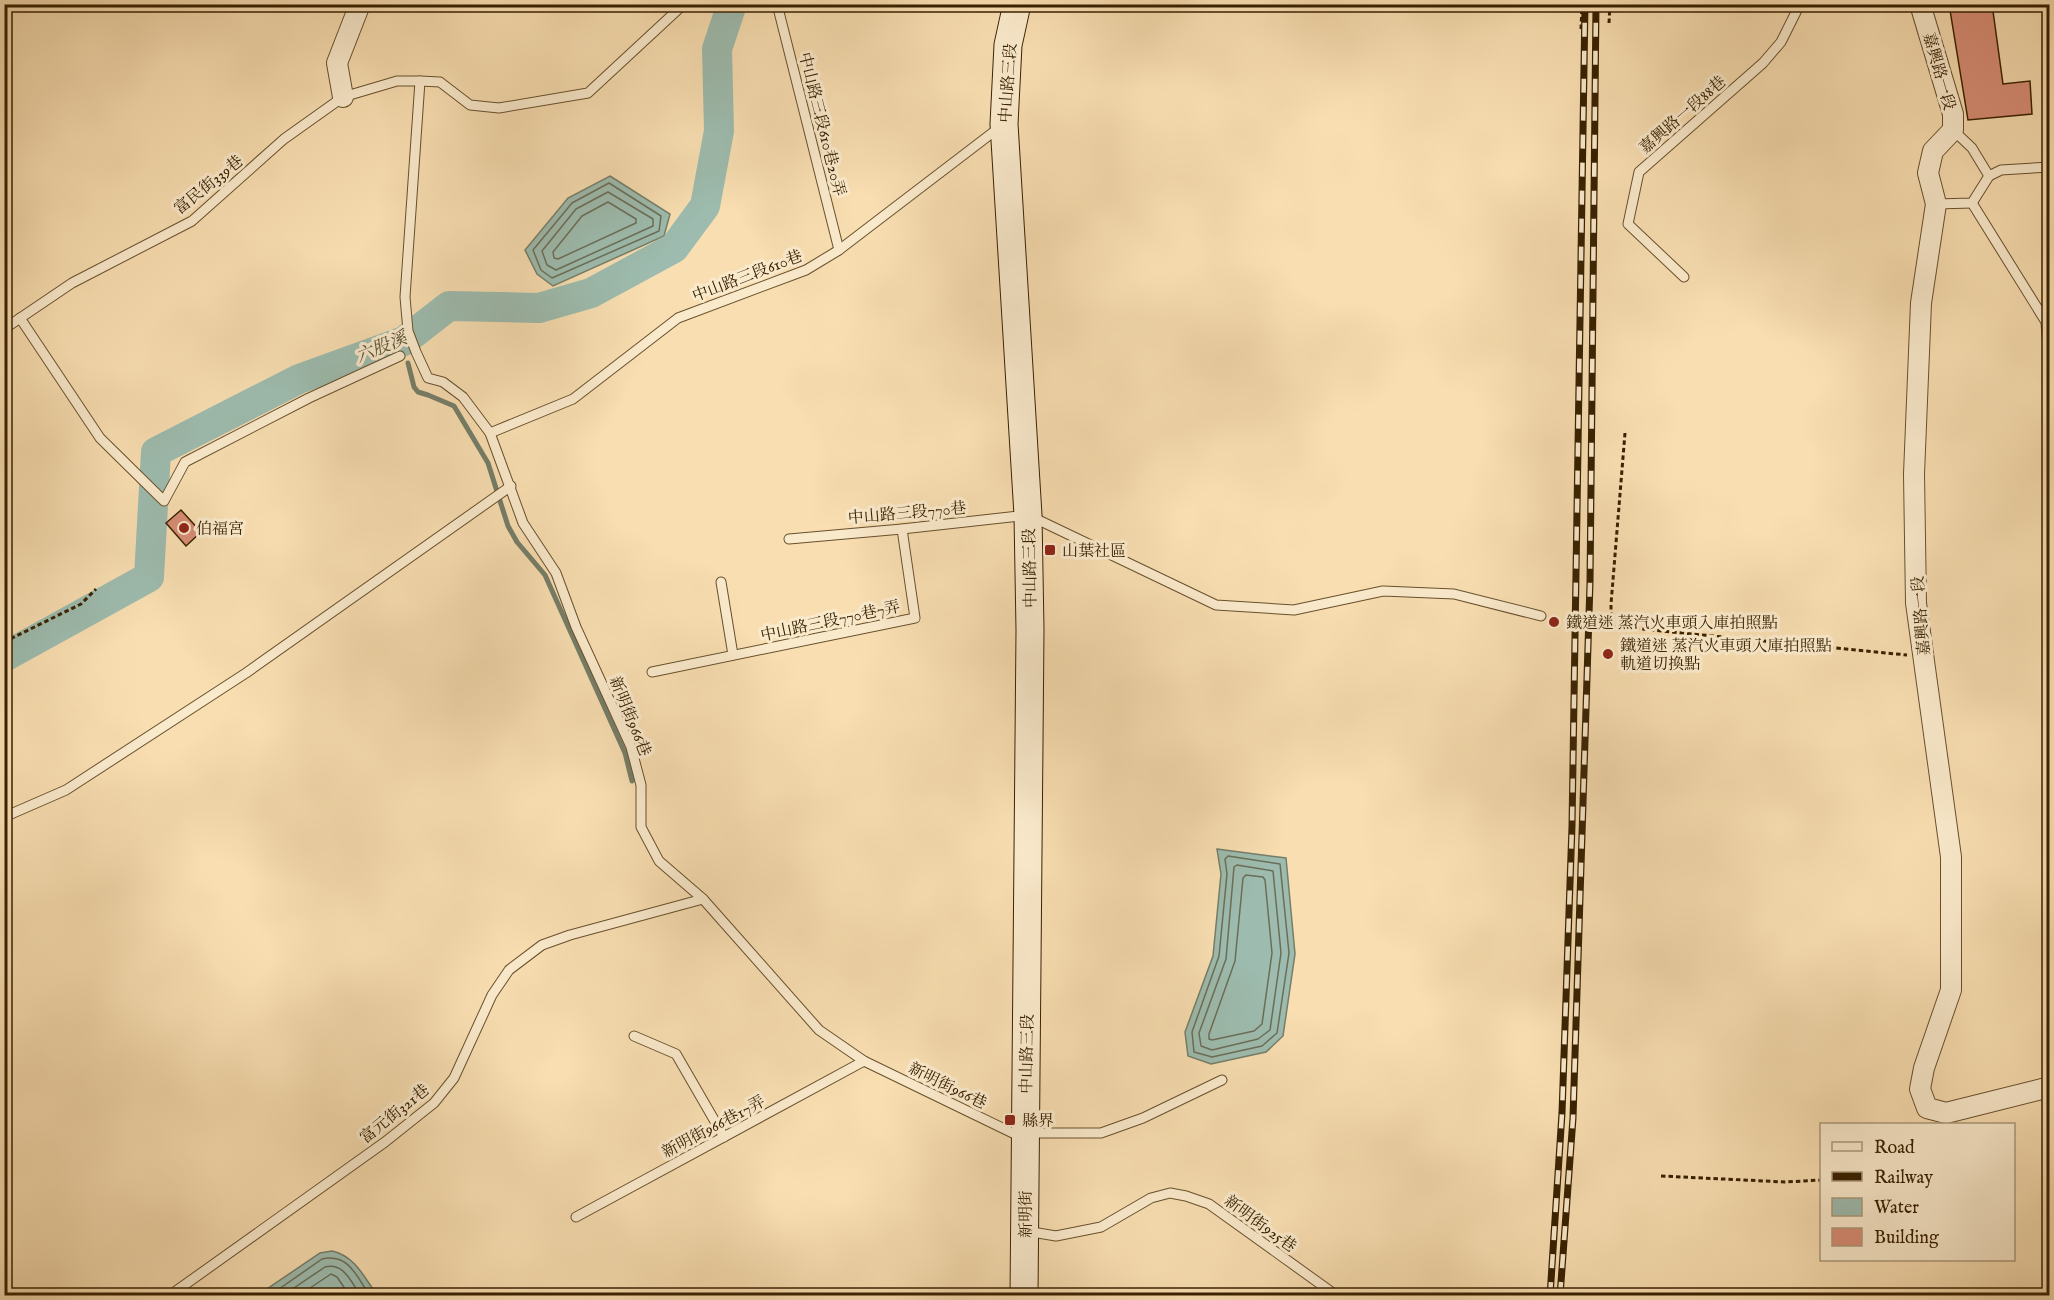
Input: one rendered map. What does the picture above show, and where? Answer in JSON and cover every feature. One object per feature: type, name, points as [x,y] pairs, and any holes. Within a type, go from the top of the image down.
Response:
[{"type":"street","points":[[343,97],[337,63],[360,4]]},
{"type":"street","name":"中山路三段","points":[[1017,4],[1008,45],[1004,124],[1028,515],[1030,630],[1025,1136]]},
{"type":"street","name":"嘉興路一段","points":[[1920,4],[1953,114],[1953,130],[1934,151],[1928,173],[1936,204],[1921,303],[1914,474],[1916,603],[1951,856],[1951,990],[1924,1068],[1920,1089],[1927,1108],[1946,1113],[2049,1087]]},
{"type":"street","name":"新明街","points":[[1024,1296],[1025,1136]]},
{"type":"lane","name":"富民街339巷","points":[[4,329],[72,283],[192,221],[284,139],[343,97],[397,81],[440,82],[470,105],[499,108],[588,93],[684,4]]},
{"type":"lane","name":"中山路三段610巷20弄","points":[[777,4],[839,250]]},
{"type":"lane","name":"嘉興路一段88巷","points":[[1684,277],[1628,224],[1638,172],[1763,63],[1781,42],[1800,4]]},
{"type":"lane","name":"新明街966巷","points":[[420,81],[405,297],[408,331],[428,378],[443,382],[463,397],[490,433],[523,523],[556,573],[576,627],[631,747],[641,785],[641,827],[659,861],[703,899],[819,1030],[864,1061],[1025,1136]]},
{"type":"lane","name":"中山路三段610巷","points":[[490,433],[573,399],[678,318],[806,270],[839,250],[1004,124]]},
{"type":"lane","points":[[1953,130],[1972,148],[1989,176]]},
{"type":"lane","points":[[1972,202],[1989,176],[2001,170],[2049,167]]},
{"type":"lane","points":[[1936,204],[1972,202]]},
{"type":"lane","points":[[1972,202],[2048,322],[2049,374]]},
{"type":"lane","points":[[20,318],[100,438],[164,501],[185,462],[309,398],[400,356]]},
{"type":"lane","points":[[4,817],[66,789],[246,673],[511,486]]},
{"type":"lane","points":[[1028,515],[1216,605],[1294,610],[1383,591],[1454,594],[1541,616]]},
{"type":"lane","name":"中山路三段770巷","points":[[789,539],[902,530],[1028,515]]},
{"type":"lane","name":"中山路三段770巷7弄","points":[[652,672],[915,618],[902,530]]},
{"type":"lane","points":[[722,582],[734,655]]},
{"type":"lane","name":"富元街321巷","points":[[169,1296],[375,1149],[434,1104],[454,1078],[492,995],[509,970],[542,945],[703,899]]},
{"type":"lane","points":[[634,1036],[676,1053],[724,1137]]},
{"type":"lane","name":"新明街966巷17弄","points":[[576,1217],[864,1061]]},
{"type":"lane","points":[[1025,1136],[1101,1133],[1143,1118],[1222,1080]]},
{"type":"lane","name":"新明街925巷","points":[[1025,1231],[1056,1236],[1101,1227],[1151,1198],[1170,1193],[1186,1196],[1209,1204],[1337,1296]]},
{"type":"path","points":[[1581,29],[1582,4]]},
{"type":"path","points":[[1610,4],[1610,23]]},
{"type":"path","points":[[1625,433],[1611,626],[1923,657]]},
{"type":"path","points":[[4,642],[81,604],[96,589]]},
{"type":"path","points":[[1661,1176],[1785,1182],[1820,1180]]},
{"type":"water","points":[[610,176],[670,214],[664,236],[553,286],[537,274],[525,250],[568,198]]},
{"type":"water","points":[[1217,849],[1286,858],[1295,954],[1283,1036],[1266,1052],[1211,1064],[1188,1056],[1185,1032],[1213,956],[1221,874]]},
{"type":"water","points":[[332,1251],[353,1262],[377,1295],[258,1295],[320,1253]]},
{"type":"building","points":[[1949,4],[1992,4],[2003,84],[2030,81],[2032,114],[1968,120]]},
{"type":"building","name":"伯福宮","points":[[181,510],[201,532],[186,546],[166,523]]},
{"type":"waterway","name":"六股溪","points":[[4,657],[149,577],[156,452],[299,379],[404,341],[449,306],[539,308],[591,293],[674,248],[705,206],[719,131],[717,49],[732,4]]},
{"type":"waterway","name":"六股溪","points":[[404,341],[406,347]]},
{"type":"waterway","points":[[408,363],[414,387],[418,392],[454,406],[488,463],[508,526],[517,542],[545,575],[625,753],[632,781]]},
{"type":"railway","points":[[1550,1296],[1562,1113],[1572,826],[1585,4]]},
{"type":"railway","points":[[1560,1296],[1573,1118],[1590,583],[1596,4]]},
{"type":"place","name":"伯福宮","points":[[184,528]]},
{"type":"place","name":"山葉社區","points":[[1050,550]]},
{"type":"place","name":"鐵道迷 蒸汽火車頭入庫拍照點","points":[[1554,622]]},
{"type":"place","name":"鐵道迷 蒸汽火車頭入庫拍照點 軌道切換點","points":[[1608,654]]},
{"type":"place","name":"縣界","points":[[1010,1120]]}]
